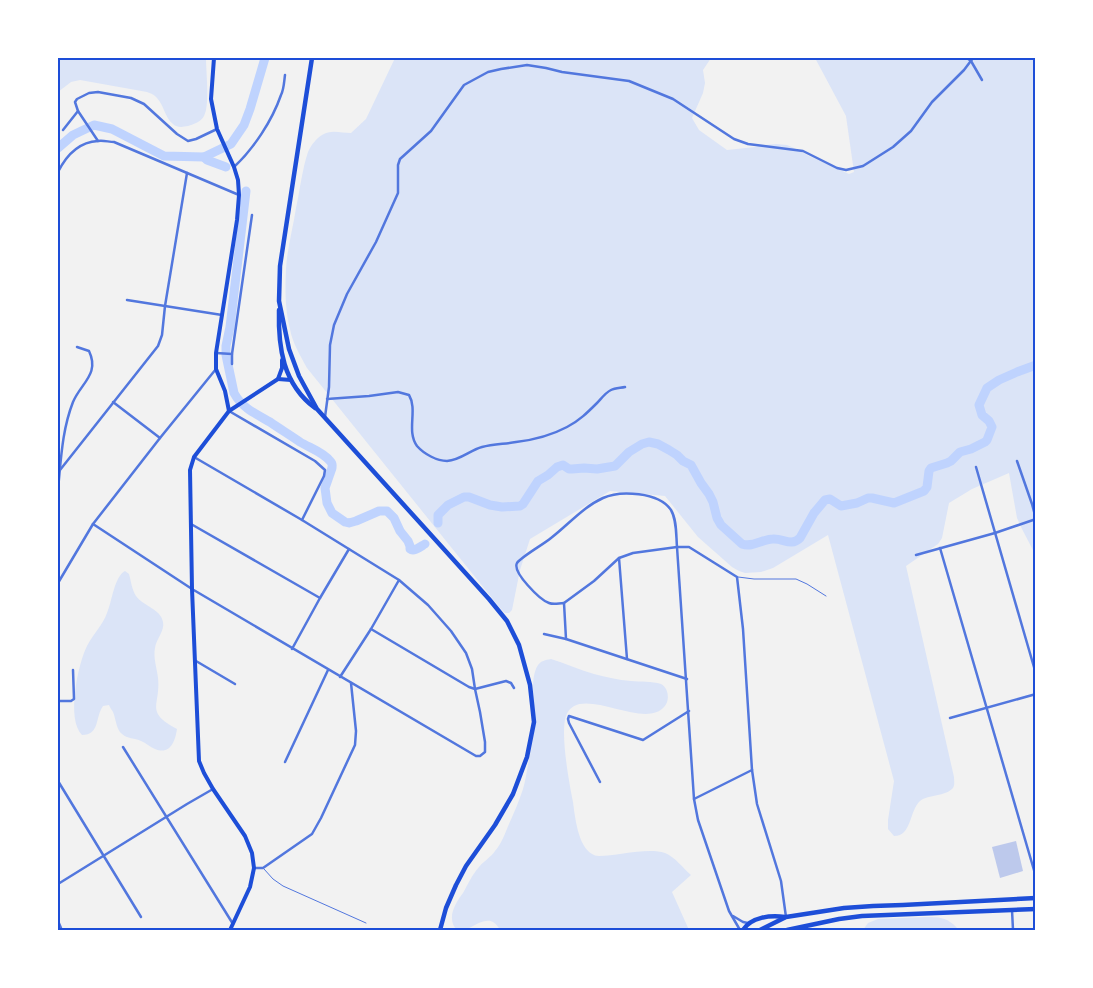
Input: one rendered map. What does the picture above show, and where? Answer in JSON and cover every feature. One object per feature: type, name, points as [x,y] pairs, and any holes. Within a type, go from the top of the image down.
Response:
[{"type":"main road","points":[[214,58],[212,99],[217,129],[234,167],[238,180],[239,194],[237,220],[216,353],[216,369],[225,391],[229,411]]},
{"type":"main road","points":[[230,930],[250,887],[254,868],[252,853],[246,836],[213,790],[199,761],[194,660],[190,470],[194,457],[229,411],[278,378],[282,368],[278,322],[280,266],[312,58]]},
{"type":"main road","points":[[279,301],[289,349],[299,376],[316,409]]},
{"type":"main road","points":[[282,360],[299,393],[316,409],[490,599],[507,621],[520,646],[530,685],[534,722],[527,757],[513,794],[495,825],[466,866],[456,885],[446,908],[440,930]]},
{"type":"main road","points":[[278,378],[291,380]]},
{"type":"main road","points":[[741,930],[748,923],[768,916],[786,917],[874,906],[1036,898]]},
{"type":"main road","points":[[787,930],[816,923],[862,916],[1036,909]]},
{"type":"main road","points":[[760,930],[786,917]]},
{"type":"street","points":[[967,58],[971,61],[982,80]]},
{"type":"street","points":[[325,419],[329,387],[330,345],[334,325],[347,294],[376,242],[398,193],[398,165],[400,159],[431,131],[464,85],[475,78],[501,68],[527,65],[629,81],[673,99],[734,139],[748,144],[803,151],[837,168],[846,170],[863,166],[893,147],[911,132],[932,102],[964,70],[973,58]]},
{"type":"street","points":[[234,167],[246,156],[264,129],[282,93],[285,75]]},
{"type":"street","points":[[98,141],[78,111],[76,102],[77,99],[98,92],[131,98],[144,104],[177,134],[188,141],[196,140],[217,129]]},
{"type":"street","points":[[63,130],[78,111]]},
{"type":"street","points":[[58,172],[64,160],[72,151],[83,144],[98,141],[114,142],[239,194]]},
{"type":"street","points":[[60,470],[158,346],[162,336],[165,306],[187,173]]},
{"type":"street","points":[[232,364],[252,215]]},
{"type":"street","points":[[127,300],[222,314]]},
{"type":"street","points":[[58,489],[64,434],[73,402],[93,370],[93,359],[89,351],[78,347]]},
{"type":"street","points":[[216,353],[232,354]]},
{"type":"street","points":[[58,583],[93,524],[216,369]]},
{"type":"street","points":[[327,399],[398,392],[409,395],[412,400],[413,436],[416,444],[429,456],[447,461],[460,458],[482,446],[534,439],[567,427],[578,420],[611,390],[625,386]]},
{"type":"street","points":[[113,402],[160,438]]},
{"type":"street","points":[[229,411],[315,461],[325,470],[324,476],[302,520]]},
{"type":"street","points":[[93,524],[192,589],[292,649],[476,756],[480,756],[484,752],[485,742],[472,669],[466,653],[452,631],[428,605],[399,580],[302,520],[194,457]]},
{"type":"street","points":[[916,555],[1036,519],[1017,461]]},
{"type":"street","points":[[976,467],[1036,674]]},
{"type":"street","points":[[741,930],[729,911],[698,820],[694,799],[689,711],[686,679],[677,547],[676,526],[670,510],[661,501],[649,496],[636,493],[622,493],[603,498],[585,510],[542,546],[517,563],[518,573],[542,599],[548,603],[555,604],[564,603],[594,581],[619,558],[633,553],[677,547],[688,547],[737,577],[743,629],[752,770],[757,804],[781,881],[786,917]]},
{"type":"street","points":[[191,524],[320,598]]},
{"type":"street","points":[[940,548],[1036,877]]},
{"type":"street","points":[[292,649],[349,549]]},
{"type":"street","points":[[619,558],[627,659]]},
{"type":"street","points":[[340,677],[371,629],[399,580]]},
{"type":"street","points":[[564,603],[566,639]]},
{"type":"street","points":[[371,629],[469,687],[475,689],[506,681],[511,683],[514,688]]},
{"type":"street","points":[[544,634],[566,639],[686,679]]},
{"type":"street","points":[[194,660],[235,684]]},
{"type":"street","points":[[58,701],[71,701],[74,699],[73,670]]},
{"type":"street","points":[[285,762],[328,670]]},
{"type":"street","points":[[254,868],[264,868],[312,834],[325,810],[355,745],[356,731],[351,683]]},
{"type":"street","points":[[950,718],[1036,694]]},
{"type":"street","points":[[600,782],[569,723],[569,716],[643,740],[689,711]]},
{"type":"street","points":[[122,747],[233,924]]},
{"type":"street","points":[[694,799],[752,770]]},
{"type":"street","points":[[58,781],[141,916]]},
{"type":"street","points":[[58,884],[199,796],[213,790]]},
{"type":"street","points":[[1012,910],[1013,930]]},
{"type":"street","points":[[729,911],[738,919],[748,923]]},
{"type":"street","points":[[58,921],[62,928]]},
{"type":"lane","points":[[737,577],[796,579],[826,596]]},
{"type":"lane","points":[[264,868],[283,886],[366,923]]},
{"type":"shaded area","points":[[58,58],[206,58],[206,111],[203,118],[199,121],[180,127],[173,124],[168,118],[155,96],[147,92],[80,80],[71,82],[58,92]]},
{"type":"shaded area","points":[[395,58],[711,58],[703,70],[705,83],[703,93],[692,118],[699,130],[727,150],[776,144],[787,145],[849,174],[854,172],[846,116],[815,58],[1035,58],[1035,554],[1017,518],[1009,473],[972,489],[949,503],[942,538],[938,544],[906,566],[954,777],[954,785],[950,791],[920,801],[916,805],[907,828],[900,835],[894,836],[888,829],[894,781],[828,535],[773,568],[761,572],[745,573],[732,567],[698,537],[665,496],[610,491],[530,539],[520,570],[512,610],[509,613],[505,613],[307,368],[291,334],[287,314],[286,291],[288,254],[306,159],[312,145],[325,133],[351,133],[366,119]]},
{"type":"shaded area","points":[[125,571],[129,574],[136,596],[159,614],[163,622],[163,629],[155,652],[158,678],[156,707],[161,717],[177,729],[173,743],[168,749],[164,750],[155,749],[122,734],[118,729],[109,705],[103,706],[92,732],[82,735],[77,727],[74,705],[80,665],[89,642],[109,608],[118,579]]},
{"type":"shaded area","points":[[551,659],[594,674],[621,680],[657,683],[666,688],[668,695],[666,704],[654,713],[642,714],[597,705],[583,704],[573,707],[566,716],[564,724],[567,770],[576,823],[580,838],[587,850],[597,856],[658,851],[672,857],[691,875],[672,892],[689,930],[500,930],[494,923],[488,921],[462,930],[457,929],[453,924],[452,916],[456,903],[477,870],[500,845],[520,798],[525,782],[534,731],[533,693],[535,671],[543,661]]},
{"type":"shaded area","points":[[926,917],[944,919],[959,930],[863,930],[868,923],[878,919]]},
{"type":"building","points":[[1016,841],[1023,871],[1000,878],[992,847]]},
{"type":"waterway","points":[[58,148],[73,135],[94,125],[112,129],[164,156],[204,157],[231,144],[244,125],[265,58]]},
{"type":"waterway","points":[[204,157],[226,167]]},
{"type":"waterway","points":[[246,191],[230,327],[226,346],[226,355],[234,393],[241,403],[250,410],[320,453],[331,462],[332,468],[325,488],[327,503],[332,513],[349,523],[379,511],[387,511],[394,518],[400,531],[408,541],[410,549],[415,550],[425,544]]},
{"type":"waterway","points":[[438,523],[438,515],[448,505],[464,497],[502,507],[520,506],[538,481],[557,467],[563,465],[569,469],[597,469],[615,466],[629,452],[649,442],[669,450],[691,465],[709,494],[721,525],[742,544],[750,545],[773,539],[790,542],[797,541],[814,513],[825,500],[830,499],[841,506],[857,503],[868,498],[894,503],[924,491],[927,487],[931,468],[947,463],[960,452],[971,449],[987,440],[992,427],[989,421],[982,415],[979,405],[987,388],[999,380],[1036,365]]}]
